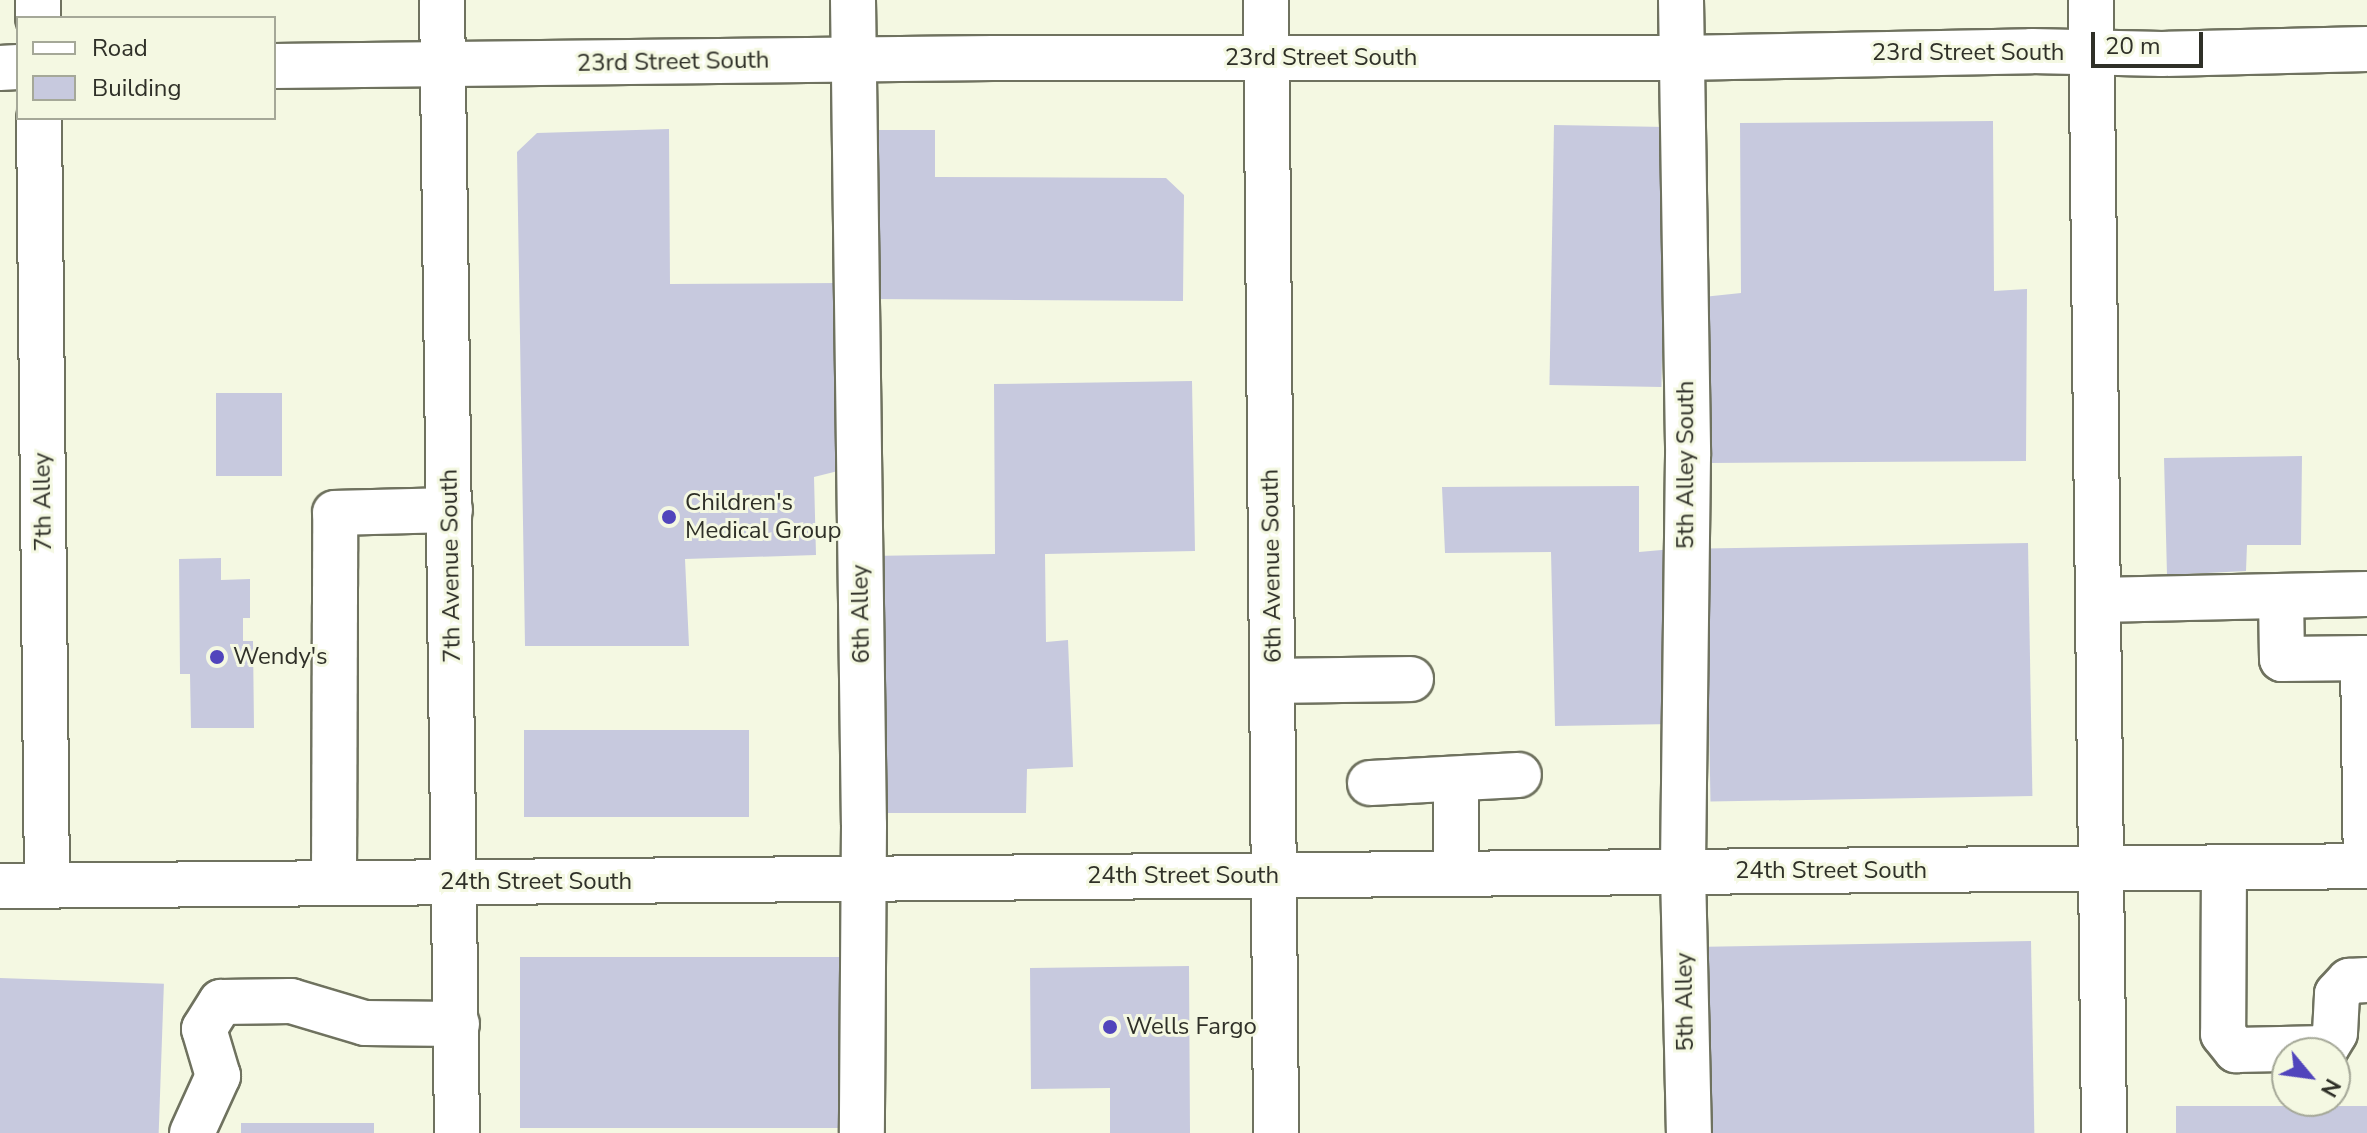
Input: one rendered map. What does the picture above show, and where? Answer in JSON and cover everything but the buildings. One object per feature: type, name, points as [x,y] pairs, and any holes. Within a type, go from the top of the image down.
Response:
[{"type":"street","name":"7th Avenue South","points":[[442,0],[457,1133]]},
{"type":"street","name":"6th Alley","points":[[853,0],[865,879],[862,1133]]},
{"type":"street","name":"6th Avenue South","points":[[1266,0],[1276,1133]]},
{"type":"street","name":"5th Alley South","points":[[1681,0],[1688,456],[1683,872]]},
{"type":"street","points":[[2091,0],[2104,1133]]},
{"type":"street","name":"23rd Street South","points":[[276,66],[853,60],[1680,58],[1939,52],[2367,49]]},
{"type":"street","name":"7th Alley","points":[[39,120],[47,886]]},
{"type":"street","points":[[334,883],[335,513],[450,510]]},
{"type":"street","points":[[2098,600],[2367,594]]},
{"type":"street","points":[[2281,596],[2282,659],[2365,658],[2367,866]]},
{"type":"street","points":[[1273,681],[1411,679]]},
{"type":"street","points":[[1370,783],[1519,775]]},
{"type":"street","points":[[1456,779],[1456,874]]},
{"type":"street","name":"24th Street South","points":[[0,886],[2367,866]]},
{"type":"street","points":[[2224,867],[2223,1034],[2236,1050],[2326,1048],[2335,1033],[2337,994],[2349,981],[2367,980]]},
{"type":"street","name":"5th Alley","points":[[1683,872],[1689,1133]]},
{"type":"street","points":[[192,1133],[218,1076],[204,1029],[221,1002],[291,1001],[365,1023],[457,1024]]},
{"type":"place","name":"Children's Medical Group","points":[[669,517]]},
{"type":"place","name":"Wendy's","points":[[217,657]]},
{"type":"place","name":"Wells Fargo","points":[[1110,1027]]}]
